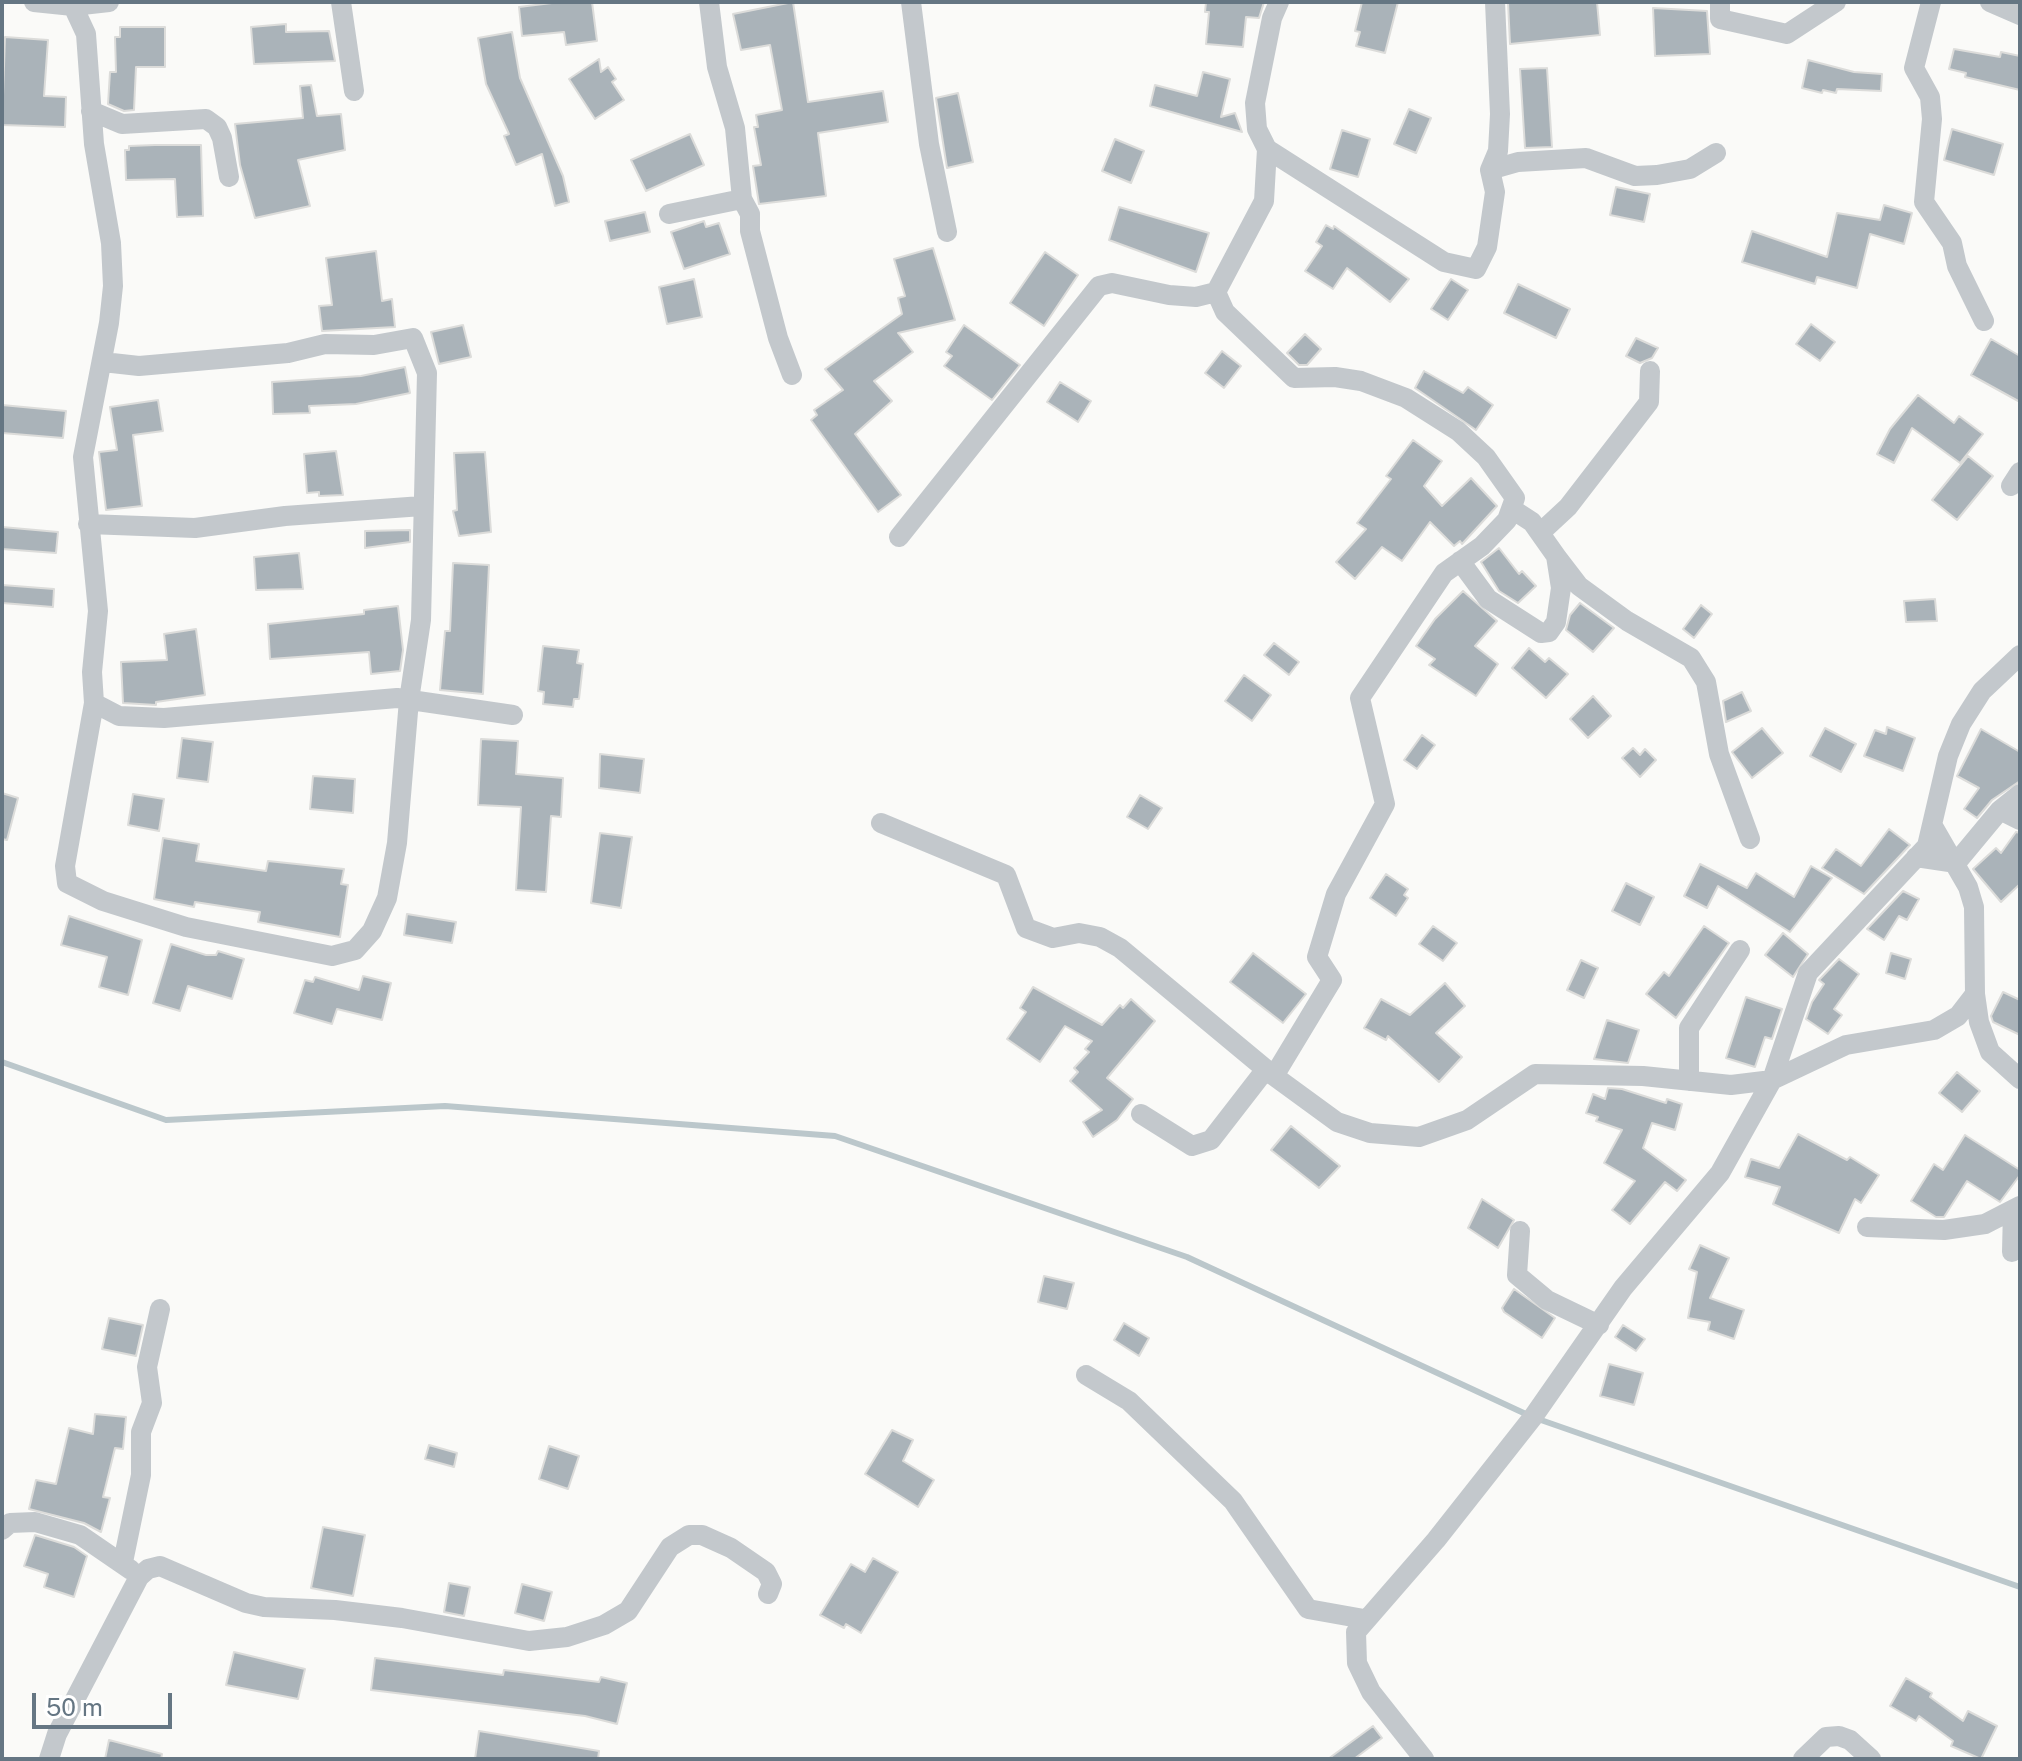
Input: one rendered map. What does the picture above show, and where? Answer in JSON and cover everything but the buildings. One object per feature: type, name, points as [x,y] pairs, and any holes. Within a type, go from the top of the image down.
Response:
[{"type":"street","points":[[34,2],[73,6],[109,2]]},
{"type":"street","points":[[341,2],[354,91]]},
{"type":"street","points":[[709,2],[717,67],[735,128],[742,199],[750,214],[750,231],[778,338],[792,375]]},
{"type":"street","points":[[911,2],[929,144],[947,232]]},
{"type":"street","points":[[899,537],[1099,286],[1112,283],[1169,295],[1196,297],[1216,292],[1264,201],[1267,149],[1257,129],[1255,103],[1272,18],[1279,2]]},
{"type":"street","points":[[1267,149],[1444,262],[1476,269],[1487,247],[1495,192],[1490,170],[1498,151],[1500,114],[1495,2]]},
{"type":"street","points":[[1720,2],[1720,19],[1787,34],[1836,2]]},
{"type":"street","points":[[1931,2],[1914,68],[1930,97],[1932,119],[1924,202],[1952,243],[1957,266],[1984,321]]},
{"type":"street","points":[[1990,2],[2020,15]]},
{"type":"street","points":[[73,6],[86,34],[91,111],[111,243],[113,286],[103,362],[83,457],[98,611],[92,672],[94,703],[65,866],[67,883],[103,901],[186,927],[332,956],[355,950],[372,931],[387,898],[402,801],[409,700],[421,620],[427,373],[413,338],[374,345],[325,344],[288,353],[139,366],[103,362]]},
{"type":"street","points":[[91,111],[122,124],[206,119],[217,127],[222,138],[229,177]]},
{"type":"street","points":[[1490,170],[1518,162],[1586,158],[1635,176],[1657,175],[1690,169],[1716,153]]},
{"type":"street","points":[[669,214],[742,199]]},
{"type":"street","points":[[1141,1114],[1192,1146],[1211,1140],[1270,1073],[1332,980],[1317,957],[1336,894],[1385,804],[1360,698],[1444,573],[1507,520],[1512,509],[1512,489],[1458,431],[1406,398],[1361,381],[1335,377],[1294,378],[1225,312],[1216,292]]},
{"type":"street","points":[[1540,533],[1568,507],[1649,402],[1650,371]]},
{"type":"street","points":[[88,524],[195,528],[285,516],[422,506]]},
{"type":"street","points":[[1512,509],[1532,522],[1579,586],[1627,621],[1691,658],[1706,682],[1719,754],[1750,839]]},
{"type":"street","points":[[1460,561],[1488,599],[1541,633],[1549,632],[1556,622],[1561,588],[1556,556]]},
{"type":"street","points":[[1424,1759],[1371,1692],[1357,1663],[1356,1632],[1364,1619],[1436,1540],[1533,1417],[1623,1288],[1720,1173],[1772,1080],[1808,973],[1927,846],[1934,828],[1948,756],[1961,724],[1982,691],[2020,655]]},
{"type":"street","points":[[94,703],[119,716],[164,718],[397,698],[513,715]]},
{"type":"street","points":[[1956,863],[2000,810],[2020,794]]},
{"type":"street","points":[[2000,810],[2020,820]]},
{"type":"street","points":[[881,823],[1006,875],[1026,928],[1053,938],[1079,933],[1100,937],[1120,948],[1270,1073],[1337,1122],[1370,1133],[1419,1137],[1467,1120],[1535,1074],[1643,1076],[1731,1085],[1772,1080],[1846,1045],[1934,1030],[1958,1016],[1975,994]]},
{"type":"street","points":[[1934,828],[1956,863],[1974,907],[1975,994],[1979,1022],[1990,1052],[2020,1079]]},
{"type":"street","points":[[1916,857],[1956,863]]},
{"type":"street","points":[[1689,1081],[1689,1028],[1740,950]]},
{"type":"street","points":[[1867,1227],[1944,1230],[1985,1224],[2017,1208]]},
{"type":"street","points":[[2012,1252],[2017,1208]]},
{"type":"street","points":[[1520,1231],[1517,1275],[1547,1300],[1599,1325]]},
{"type":"street","points":[[123,1562],[141,1475],[141,1432],[152,1403],[147,1367],[160,1309]]},
{"type":"street","points":[[1086,1375],[1129,1401],[1233,1501],[1308,1609],[1364,1619]]},
{"type":"street","points":[[2,1530],[10,1523],[35,1522],[80,1535],[123,1562],[139,1577]]},
{"type":"street","points":[[49,1759],[57,1734],[139,1577],[148,1569],[160,1566],[246,1603],[375,1615],[529,1641],[567,1637],[604,1625],[628,1611],[670,1547],[689,1535],[702,1535],[731,1548],[766,1572],[772,1584],[768,1594]]},
{"type":"street","points":[[1803,1759],[1826,1737],[1839,1736],[1850,1740],[1871,1759]]},
{"type":"waterway","points":[[2,1062],[166,1120],[445,1106],[835,1136],[1187,1257],[1528,1415]]},
{"type":"waterway","points":[[1538,1419],[2020,1587]]}]
